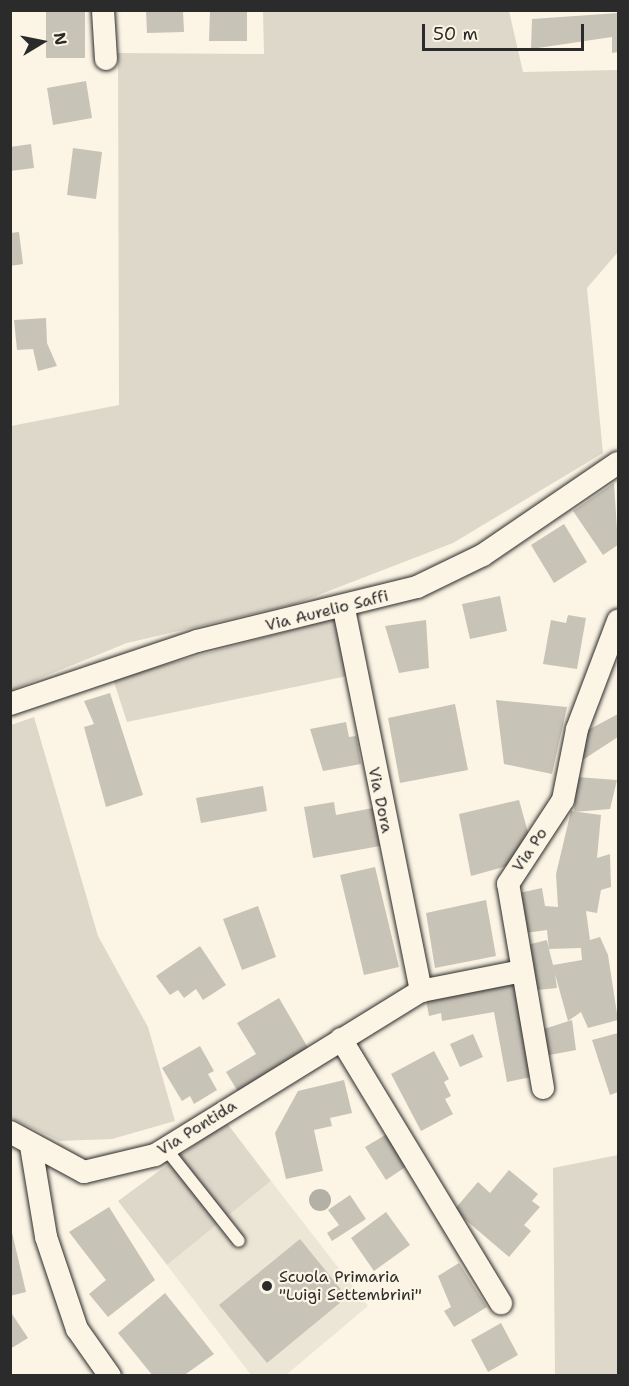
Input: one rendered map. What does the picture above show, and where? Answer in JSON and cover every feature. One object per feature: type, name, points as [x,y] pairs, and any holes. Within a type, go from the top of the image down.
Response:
[{"type":"street","points":[[104,10],[106,59]]},
{"type":"street","name":"Via Aurelio Saffi","points":[[10,704],[197,641],[344,609],[450,573],[618,463]]},
{"type":"street","name":"Via Dora","points":[[344,609],[421,990]]},
{"type":"street","name":"Via Po","points":[[543,1088],[508,884],[563,800],[577,729],[618,621]]},
{"type":"street","name":"Via Pontida","points":[[10,1132],[31,1146],[84,1172],[166,1149],[421,990],[522,971]]},
{"type":"street","points":[[341,1039],[501,1303]]},
{"type":"street","points":[[31,1146],[46,1237],[77,1329],[110,1376]]},
{"type":"lane","points":[[166,1149],[239,1241]]},
{"type":"shaded area","points":[[263,11],[509,11],[523,72],[618,70],[618,252],[587,288],[603,453],[453,543],[295,604],[127,643],[11,690],[11,426],[119,405],[118,53],[264,54]]},
{"type":"shaded area","points":[[339,617],[347,676],[127,722],[113,679]]},
{"type":"shaded area","points":[[34,717],[98,936],[148,1027],[175,1121],[112,1139],[60,1141],[11,1118],[11,725]]},
{"type":"shaded area","points":[[226,1122],[271,1181],[167,1265],[118,1201]]},
{"type":"shaded area","points":[[618,1155],[618,1375],[555,1375],[553,1168]]},
{"type":"shaded area","name":"Scuola Primaria \"Luigi Settembrini\"","points":[[271,1181],[368,1306],[286,1375],[251,1375],[167,1265]]},
{"type":"shaded area","points":[[320,1189],[328,1192],[331,1200],[328,1208],[320,1211],[312,1208],[309,1200],[312,1192]]},
{"type":"building","points":[[46,10],[85,10],[85,58],[46,58]]},
{"type":"building","points":[[146,10],[183,10],[184,32],[147,33]]},
{"type":"building","points":[[210,10],[247,10],[247,41],[209,41]]},
{"type":"building","points":[[618,13],[618,52],[612,53],[612,37],[531,49],[532,19]]},
{"type":"building","points":[[86,81],[92,118],[53,125],[47,88]]},
{"type":"building","points":[[31,144],[34,168],[10,171],[10,147]]},
{"type":"building","points":[[73,148],[102,152],[96,199],[67,195]]},
{"type":"building","points":[[19,232],[23,264],[10,266],[10,233]]},
{"type":"building","points":[[46,318],[47,343],[57,366],[38,371],[33,349],[17,350],[14,320]]},
{"type":"building","points":[[614,483],[618,545],[603,555],[573,511]]},
{"type":"building","points":[[564,524],[587,562],[554,583],[531,545]]},
{"type":"building","points":[[500,596],[507,631],[470,639],[462,604]]},
{"type":"building","points":[[568,615],[586,618],[577,669],[543,664],[551,620],[566,623]]},
{"type":"building","points":[[426,620],[429,668],[399,673],[385,626]]},
{"type":"building","points":[[110,693],[143,795],[106,807],[84,727],[94,724],[84,701]]},
{"type":"building","points":[[496,700],[567,707],[552,774],[504,764]]},
{"type":"building","points":[[455,704],[468,770],[400,783],[388,718]]},
{"type":"building","points":[[618,714],[618,737],[581,761],[588,730]]},
{"type":"building","points":[[346,722],[349,737],[356,736],[361,764],[323,771],[310,729]]},
{"type":"building","points":[[577,777],[617,780],[610,809],[574,812]]},
{"type":"building","points":[[263,786],[267,811],[201,823],[196,798]]},
{"type":"building","points":[[519,800],[529,836],[507,866],[471,876],[459,814]]},
{"type":"building","points":[[334,802],[336,815],[373,808],[380,846],[313,858],[304,807]]},
{"type":"building","points":[[571,811],[601,815],[597,858],[610,854],[611,887],[601,890],[597,913],[586,911],[590,940],[600,937],[608,955],[618,1020],[588,1028],[581,1012],[568,1021],[555,974],[557,988],[537,990],[527,945],[547,940],[549,949],[547,930],[525,933],[519,893],[542,888],[545,906],[558,907],[556,874]],"holes":[[[581,948],[582,960],[553,965],[549,949]]]},
{"type":"building","points":[[375,867],[399,967],[364,975],[340,875]]},
{"type":"building","points":[[486,900],[496,956],[435,968],[426,913]]},
{"type":"building","points":[[258,906],[276,957],[242,970],[223,919]]},
{"type":"building","points":[[200,946],[226,985],[203,1000],[196,989],[184,998],[178,990],[170,995],[156,976]]},
{"type":"building","points":[[518,979],[536,1076],[507,1082],[494,1012],[442,1021],[441,1013],[429,1016],[426,1000]]},
{"type":"building","points":[[279,998],[311,1053],[240,1095],[226,1072],[256,1054],[237,1023]]},
{"type":"building","points":[[572,1020],[576,1050],[544,1056],[541,1030]]},
{"type":"building","points":[[618,1033],[618,1092],[610,1095],[592,1040]]},
{"type":"building","points":[[473,1034],[483,1057],[460,1067],[450,1044]]},
{"type":"building","points":[[200,1046],[214,1071],[208,1074],[217,1090],[194,1104],[190,1096],[182,1101],[162,1068]]},
{"type":"building","points":[[434,1051],[449,1079],[444,1082],[451,1096],[445,1099],[453,1114],[421,1131],[391,1074]]},
{"type":"building","points":[[344,1080],[352,1113],[330,1118],[332,1126],[314,1130],[323,1171],[286,1179],[275,1133],[298,1091]]},
{"type":"building","points":[[387,1134],[407,1166],[386,1180],[365,1147]]},
{"type":"building","points":[[509,1170],[538,1194],[532,1201],[540,1207],[524,1225],[531,1231],[509,1257],[454,1210],[478,1182],[490,1193]]},
{"type":"building","points":[[350,1195],[366,1219],[332,1241],[327,1233],[339,1225],[328,1210]]},
{"type":"building","points":[[109,1207],[155,1280],[108,1317],[89,1294],[106,1280],[69,1232]]},
{"type":"building","points":[[386,1212],[410,1245],[374,1271],[351,1238]]},
{"type":"building","points":[[10,1224],[26,1292],[10,1296]]},
{"type":"building","name":"Scuola Primaria \"Luigi Settembrini\"","points":[[300,1239],[347,1297],[267,1363],[219,1305]]},
{"type":"building","points":[[459,1263],[487,1307],[454,1327],[444,1311],[451,1307],[438,1276]]},
{"type":"building","points":[[165,1293],[214,1354],[183,1376],[153,1376],[118,1333]]},
{"type":"building","points":[[10,1311],[28,1338],[10,1349]]},
{"type":"building","points":[[501,1323],[518,1355],[488,1372],[471,1340]]},
{"type":"place","name":"Scuola Primaria \"Luigi Settembrini\"","points":[[267,1286]]}]
